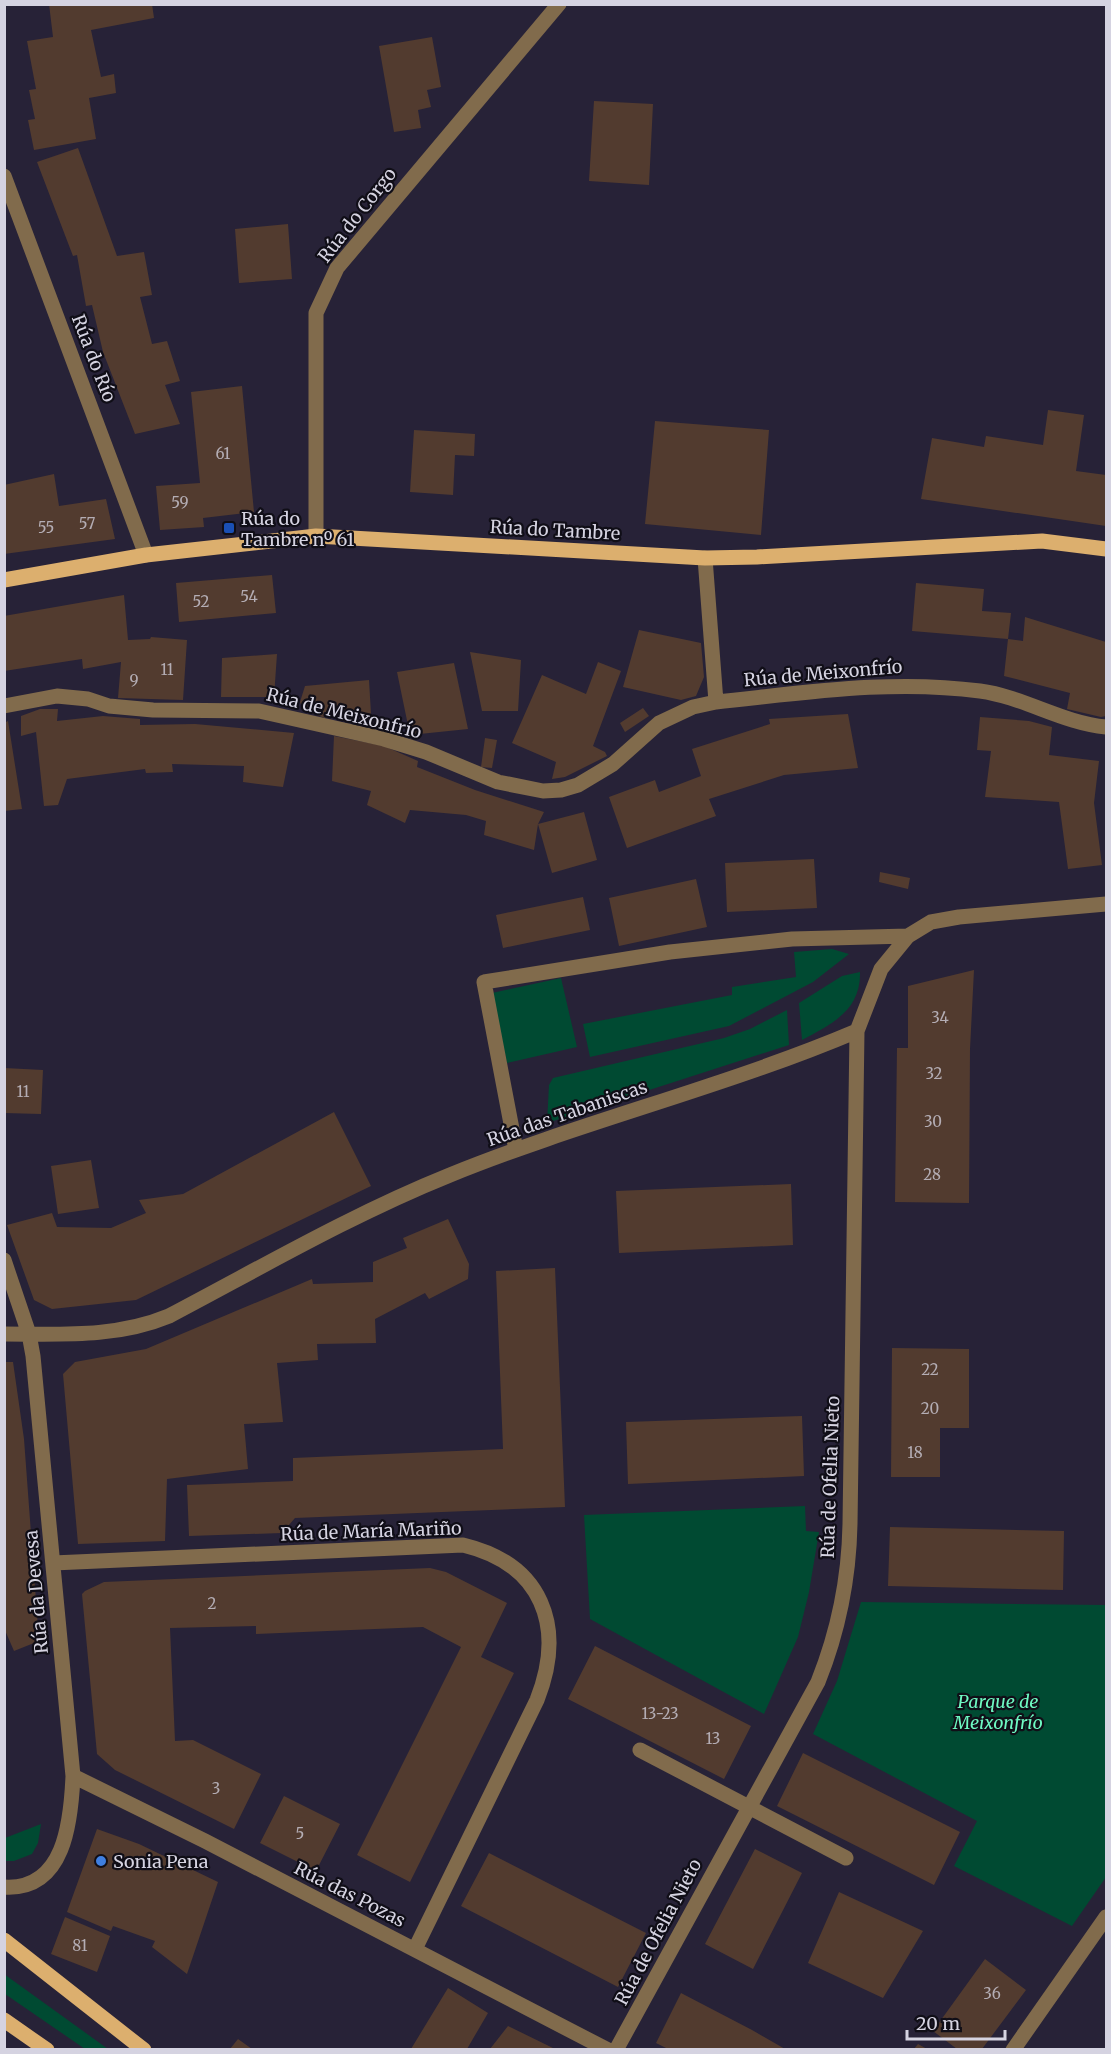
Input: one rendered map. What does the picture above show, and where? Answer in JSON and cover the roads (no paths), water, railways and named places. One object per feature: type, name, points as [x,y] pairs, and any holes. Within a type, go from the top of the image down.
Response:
[{"type":"main road","name":"Rúa do Tambre","points":[[4,580],[146,555],[316,536],[705,558],[1042,541],[1107,549]]},
{"type":"main road","points":[[4,1940],[144,2049]]},
{"type":"main road","points":[[4,2020],[47,2049]]},
{"type":"street","name":"Rúa do Corgo","points":[[316,536],[316,313],[320,304],[337,268],[559,4]]},
{"type":"street","name":"Rúa do Río","points":[[4,176],[146,555]]},
{"type":"street","points":[[705,558],[716,702]]},
{"type":"street","name":"Rúa de Meixonfrío","points":[[4,706],[57,696],[88,699],[123,708],[260,711],[384,739],[426,752],[498,782],[543,791],[561,790],[579,785],[613,764],[668,718],[693,707],[716,702],[875,686],[949,687],[999,695],[1068,719],[1107,727]]},
{"type":"street","points":[[857,1031],[881,969],[908,936],[931,922],[959,917],[1107,904]]},
{"type":"street","points":[[516,1150],[484,982],[670,952],[792,939],[908,936]]},
{"type":"street","name":"Rúa das Tabaniscas","points":[[4,1334],[83,1335],[144,1327],[407,1192],[516,1150],[799,1055],[857,1031]]},
{"type":"street","name":"Rúa de Ofelia Nieto","points":[[616,2049],[748,1808],[789,1738],[825,1665],[838,1619],[848,1560],[857,1031]]},
{"type":"street","name":"Rúa da Devesa","points":[[4,1260],[30,1334],[73,1776],[67,1833],[50,1870],[24,1886],[4,1887]]},
{"type":"street","name":"Rúa de María Mariño","points":[[53,1563],[463,1545],[488,1551],[513,1565],[532,1587],[545,1614],[551,1644],[548,1672],[537,1700],[415,1949]]},
{"type":"street","points":[[640,1750],[846,1858]]},
{"type":"street","name":"Rúa das Pozas","points":[[73,1776],[608,2049]]},
{"type":"street","points":[[1013,2049],[1107,1917]]},
{"type":"place","name":"Rúa do Tambre nº 61","points":[[229,528]]},
{"type":"place","name":"Sonia Pena","points":[[101,1861]]},
{"type":"park label","name":"Parque de Meixonfrío","points":[[998,1711]]}]
